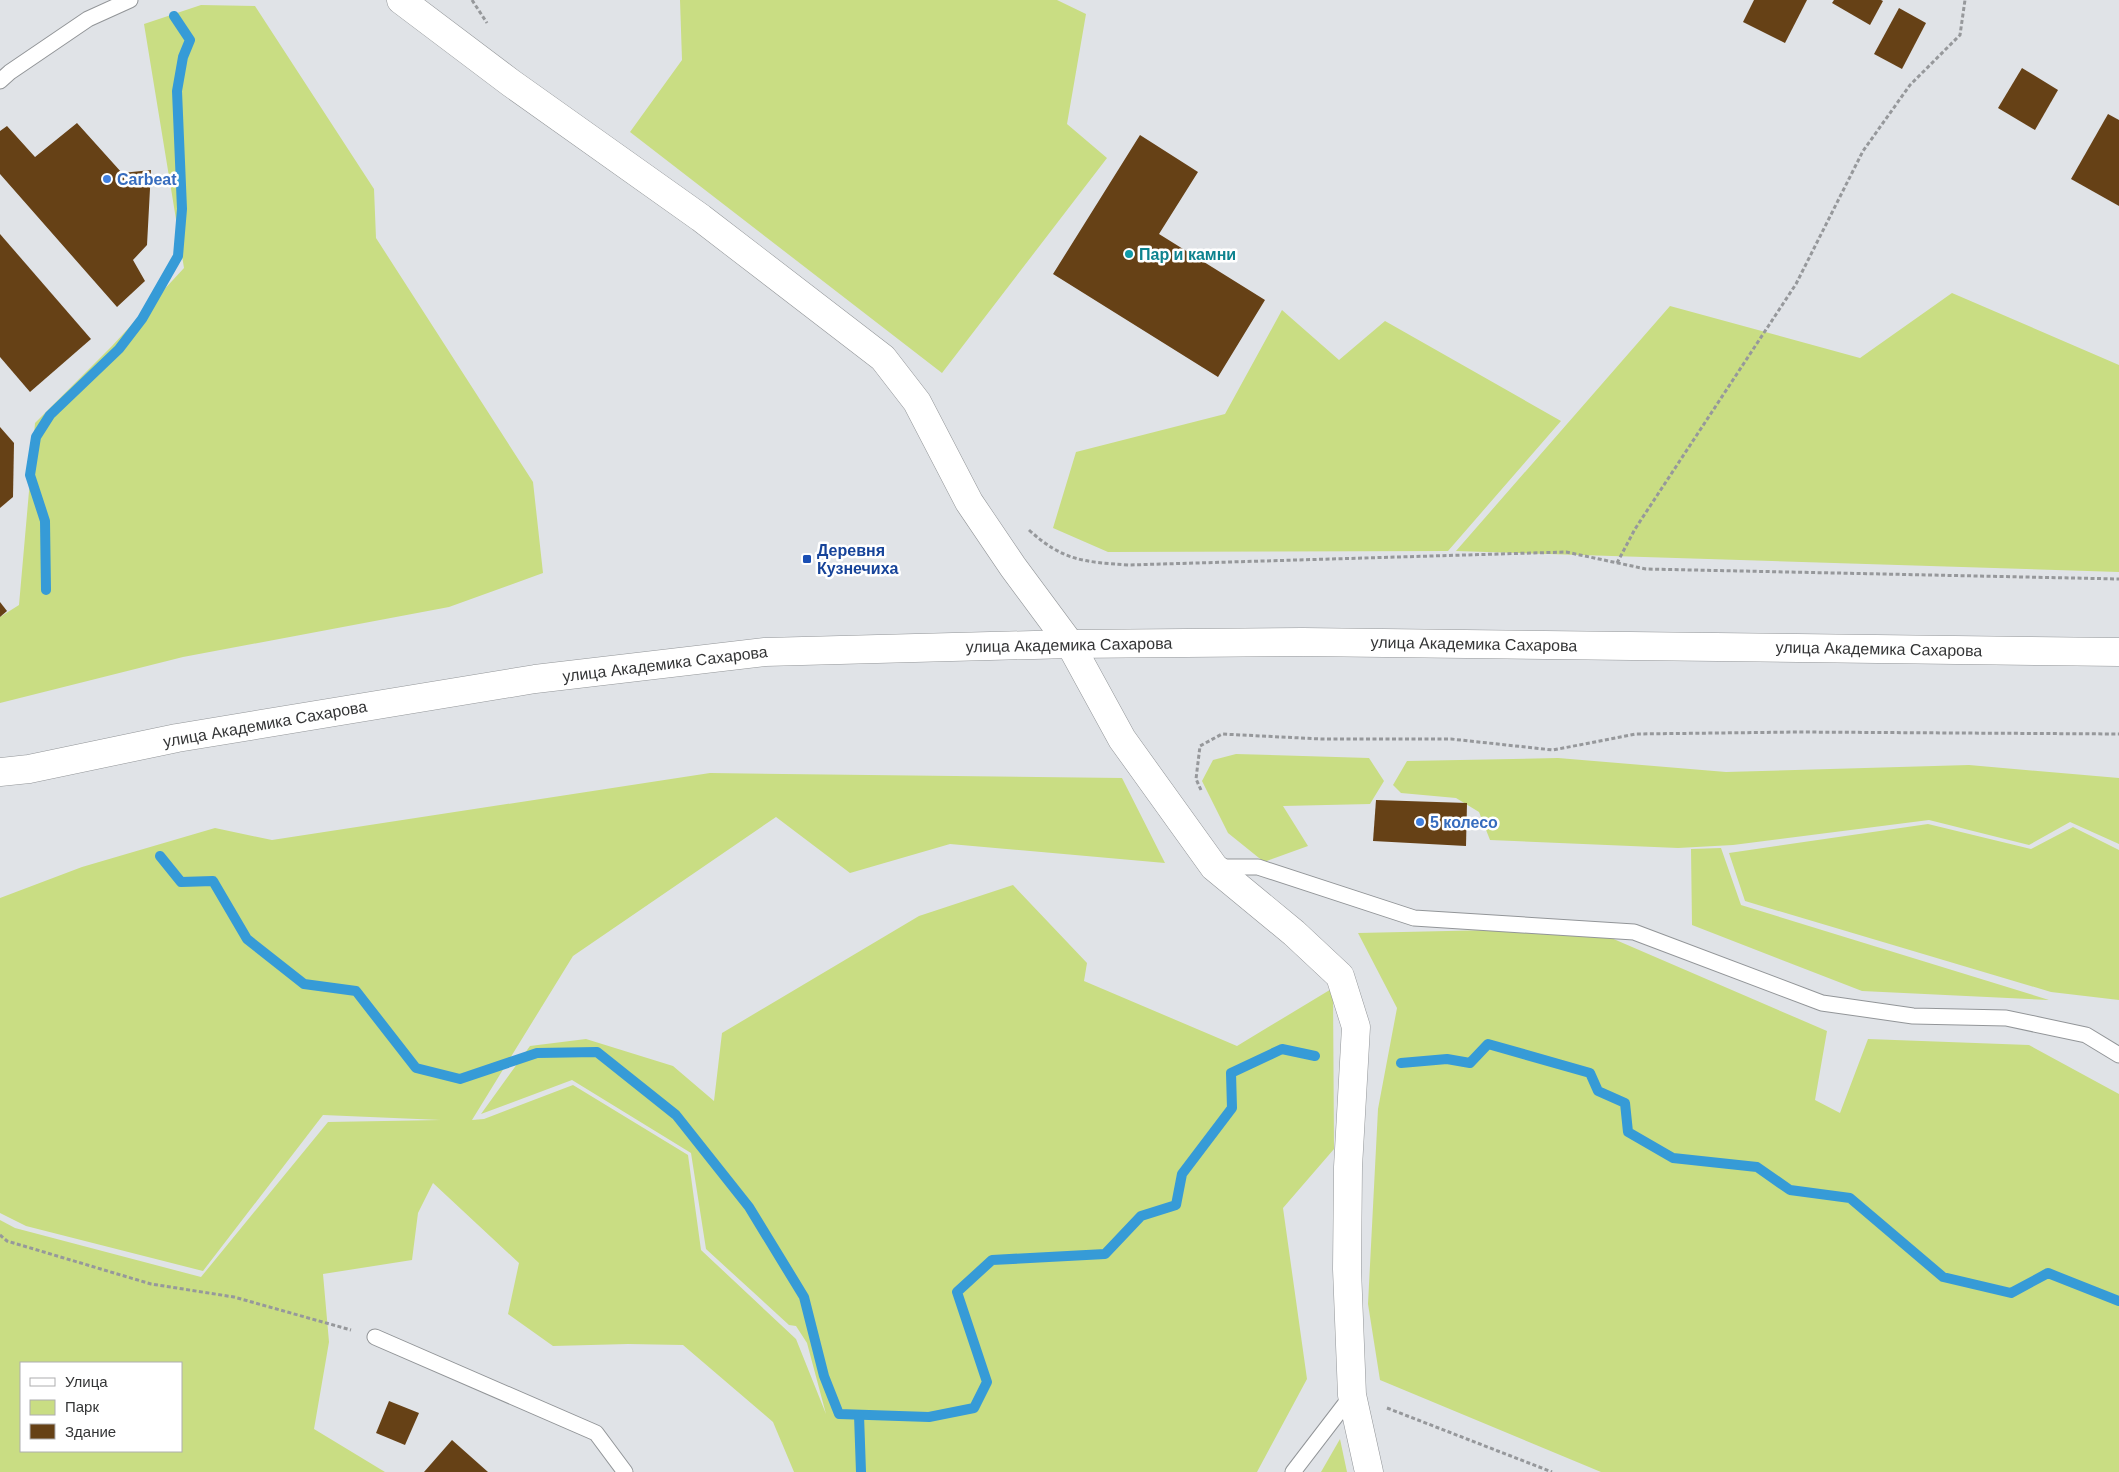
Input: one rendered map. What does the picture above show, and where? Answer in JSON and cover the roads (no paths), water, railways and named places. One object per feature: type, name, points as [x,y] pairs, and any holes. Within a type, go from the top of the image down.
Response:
[{"type":"main road","points":[[402,0],[511,83],[701,218],[883,358],[917,402],[969,502],[1013,567],[1070,644],[1122,739],[1214,867],[1294,933],[1340,976],[1356,1027],[1348,1177],[1347,1269],[1352,1395],[1369,1472]]},
{"type":"main road","name":"улица Академика Сахарова","points":[[0,772],[29,770],[177,738],[554,677],[765,652],[1070,644],[1304,642],[2119,652]]},
{"type":"main road","name":"улица Академика Сахарова","points":[[0,782],[29,770]]},
{"type":"lane","points":[[0,81],[10,72],[88,19],[130,0]]},
{"type":"lane","points":[[1214,867],[1258,867],[1414,918],[1634,932],[1822,1003],[1913,1016],[2006,1018],[2086,1035],[2119,1055]]},
{"type":"lane","points":[[375,1337],[596,1433],[625,1472]]},
{"type":"lane","points":[[1293,1472],[1352,1395]]},
{"type":"waterway","points":[[46,590],[45,521],[30,475],[36,437],[50,415],[119,349],[142,319],[178,256],[182,209],[177,91],[183,57],[190,40],[174,16]]},
{"type":"waterway","points":[[160,856],[181,882],[213,881],[247,939],[304,984],[356,991],[416,1068],[460,1079],[537,1053],[597,1052],[676,1115],[749,1207],[804,1297],[824,1376],[839,1414],[929,1417],[974,1408],[987,1382],[957,1292],[992,1260],[1105,1254],[1141,1216],[1176,1205],[1182,1174],[1232,1108],[1231,1073],[1282,1049],[1315,1056]]},
{"type":"waterway","points":[[1401,1063],[1447,1059],[1470,1063],[1488,1044],[1590,1073],[1598,1091],[1625,1103],[1628,1132],[1673,1158],[1757,1167],[1790,1190],[1850,1198],[1943,1277],[2011,1293],[2048,1273],[2119,1301]]},
{"type":"waterway","points":[[859,1415],[861,1472]]},
{"type":"place","name":"Carbeat","points":[[107,179]]},
{"type":"place","name":"Пар и камни","points":[[1129,254]]},
{"type":"place","name":"Деревня Кузнечиха","points":[[807,559]]},
{"type":"place","name":"5 колесо","points":[[1420,822]]}]
